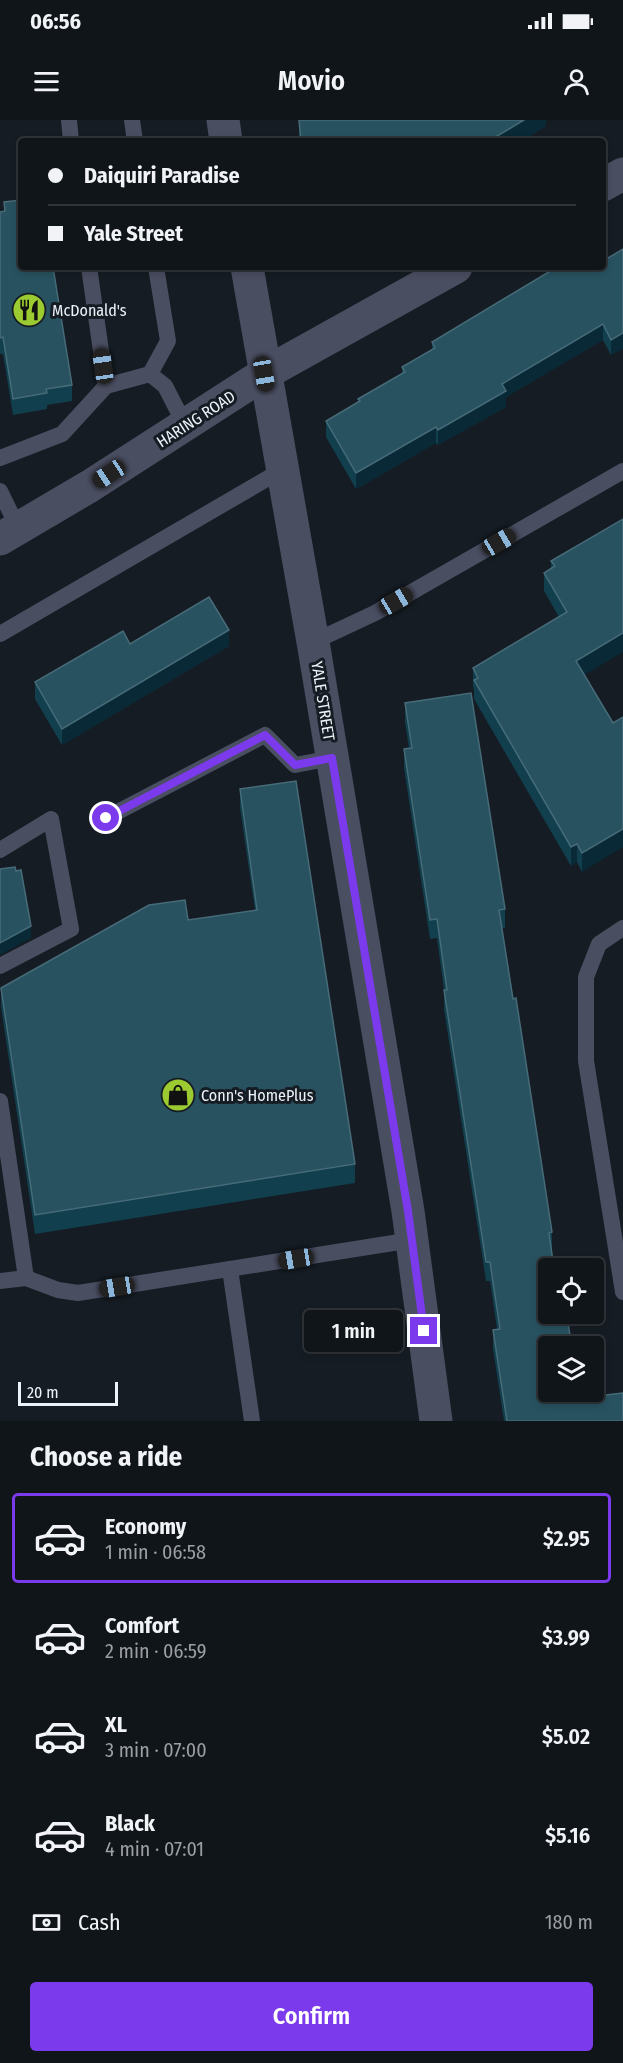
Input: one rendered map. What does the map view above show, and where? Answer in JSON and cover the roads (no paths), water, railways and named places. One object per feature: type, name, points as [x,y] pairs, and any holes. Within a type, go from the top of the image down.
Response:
[{"type":"street","points":[[223,120],[226,138]]},
{"type":"street","points":[[606,183],[623,174]]},
{"type":"street","name":"YALE STREET","points":[[247,270],[313,642],[412,1240],[436,1421]]},
{"type":"street","name":"HARING ROAD","points":[[9,534],[90,486],[264,374],[451,270]]},
{"type":"lane","points":[[132,120],[135,138]]},
{"type":"lane","points":[[67,121],[70,138]]},
{"type":"lane","points":[[89,270],[106,386]]},
{"type":"lane","points":[[0,458],[62,434],[106,386],[150,374],[168,341],[156,270]]},
{"type":"lane","points":[[150,374],[165,386],[185,425]]},
{"type":"lane","points":[[0,634],[282,470]]},
{"type":"lane","points":[[313,642],[375,613],[623,471]]},
{"type":"lane","points":[[0,491],[9,534]]},
{"type":"lane","points":[[106,818],[265,735],[295,765],[332,758]]},
{"type":"lane","points":[[0,850],[51,819],[71,929],[0,966]]},
{"type":"lane","points":[[623,928],[599,944],[586,977],[586,1061],[623,1292]]},
{"type":"lane","points":[[0,1101],[26,1278]]},
{"type":"lane","points":[[0,1281],[26,1278],[58,1290],[78,1293],[412,1240]]},
{"type":"lane","points":[[230,1269],[252,1421]]},
{"type":"place","name":"McDonald's","points":[[29,310]]},
{"type":"place","name":"Conn's HomePlus","points":[[178,1095]]}]
